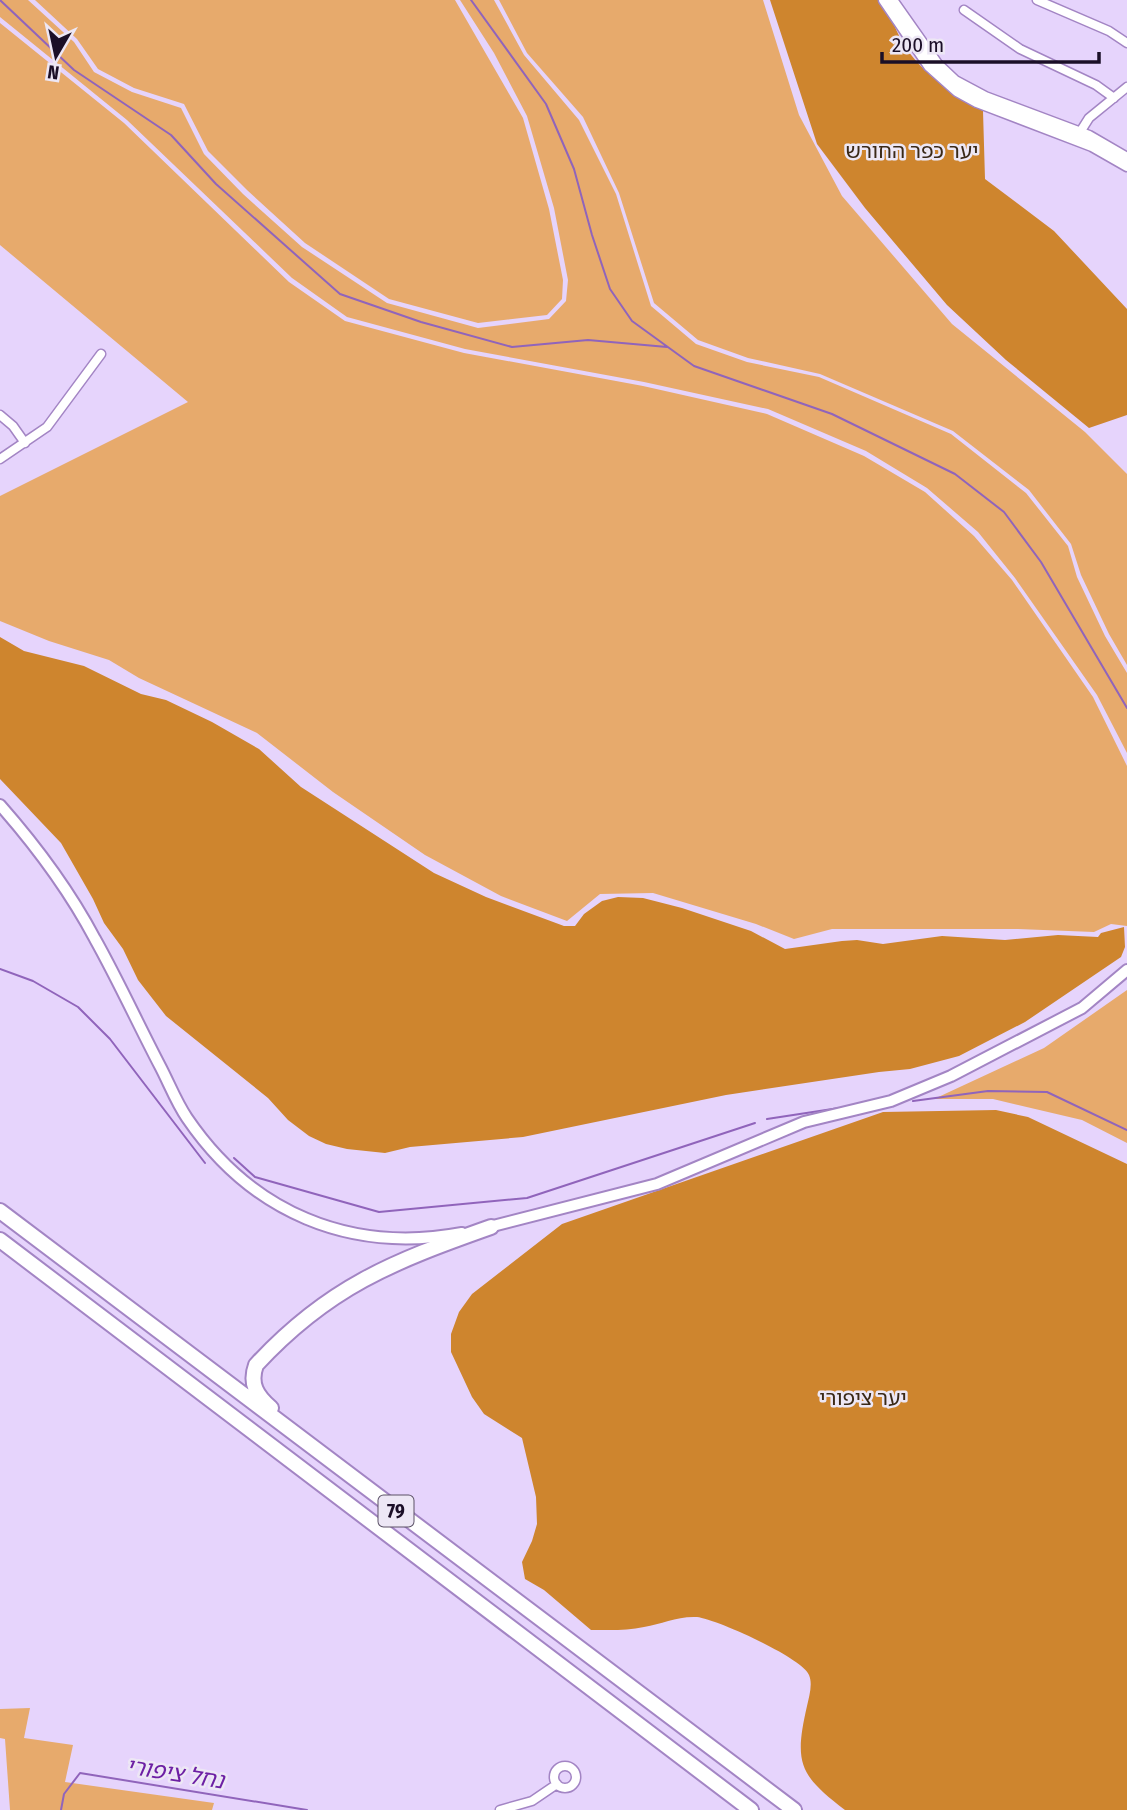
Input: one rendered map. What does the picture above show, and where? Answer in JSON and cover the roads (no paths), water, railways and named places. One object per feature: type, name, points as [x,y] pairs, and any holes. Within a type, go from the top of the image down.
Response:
[{"type":"highway","name":"79","points":[[0,1211],[794,1810]]},
{"type":"highway","points":[[362,1486],[260,1399],[253,1381],[256,1365],[292,1329],[348,1287],[413,1255],[491,1227]]},
{"type":"highway","name":"79","points":[[0,1240],[751,1810]]},
{"type":"main road","points":[[0,805],[69,893],[185,1115],[214,1153],[236,1175],[266,1198],[292,1213],[348,1233],[403,1239],[458,1234],[657,1184],[804,1122],[891,1101],[951,1076],[1082,1008],[1127,970]]},
{"type":"street","points":[[884,0],[925,60],[938,76],[957,91],[977,102],[1077,136],[1127,166]]},
{"type":"street","points":[[892,0],[937,64],[955,81],[985,97],[1127,158]]},
{"type":"street","points":[[1037,0],[1109,31],[1127,43]]},
{"type":"street","points":[[964,10],[1020,49],[1096,85],[1114,98]]},
{"type":"street","points":[[1077,136],[1089,118],[1127,87]]},
{"type":"street","points":[[0,459],[47,427],[101,354]]},
{"type":"street","points":[[0,415],[13,426],[25,443]]},
{"type":"street","points":[[500,1810],[532,1801],[557,1784]]},
{"type":"waterway","points":[[0,0],[74,70],[171,135],[216,184],[340,294],[421,322],[512,347],[588,340],[667,347]]},
{"type":"waterway","points":[[471,0],[546,104],[574,169],[610,289],[632,321],[694,366],[832,414],[955,474],[1004,512],[1041,562],[1127,708]]},
{"type":"waterway","points":[[0,969],[33,981],[78,1007],[110,1039],[205,1163]]},
{"type":"waterway","points":[[913,1101],[988,1091],[1047,1092],[1127,1130]]},
{"type":"waterway","points":[[767,1119],[839,1108]]},
{"type":"waterway","points":[[234,1158],[255,1177],[379,1212],[527,1198],[755,1123]]},
{"type":"waterway","name":"נחל ציפורי","points":[[61,1810],[64,1794],[80,1773],[307,1810]]},
{"type":"park label","name":"יער כפר החורש","points":[[912,151]]},
{"type":"park label","name":"יער ציפורי","points":[[863,1398]]}]
